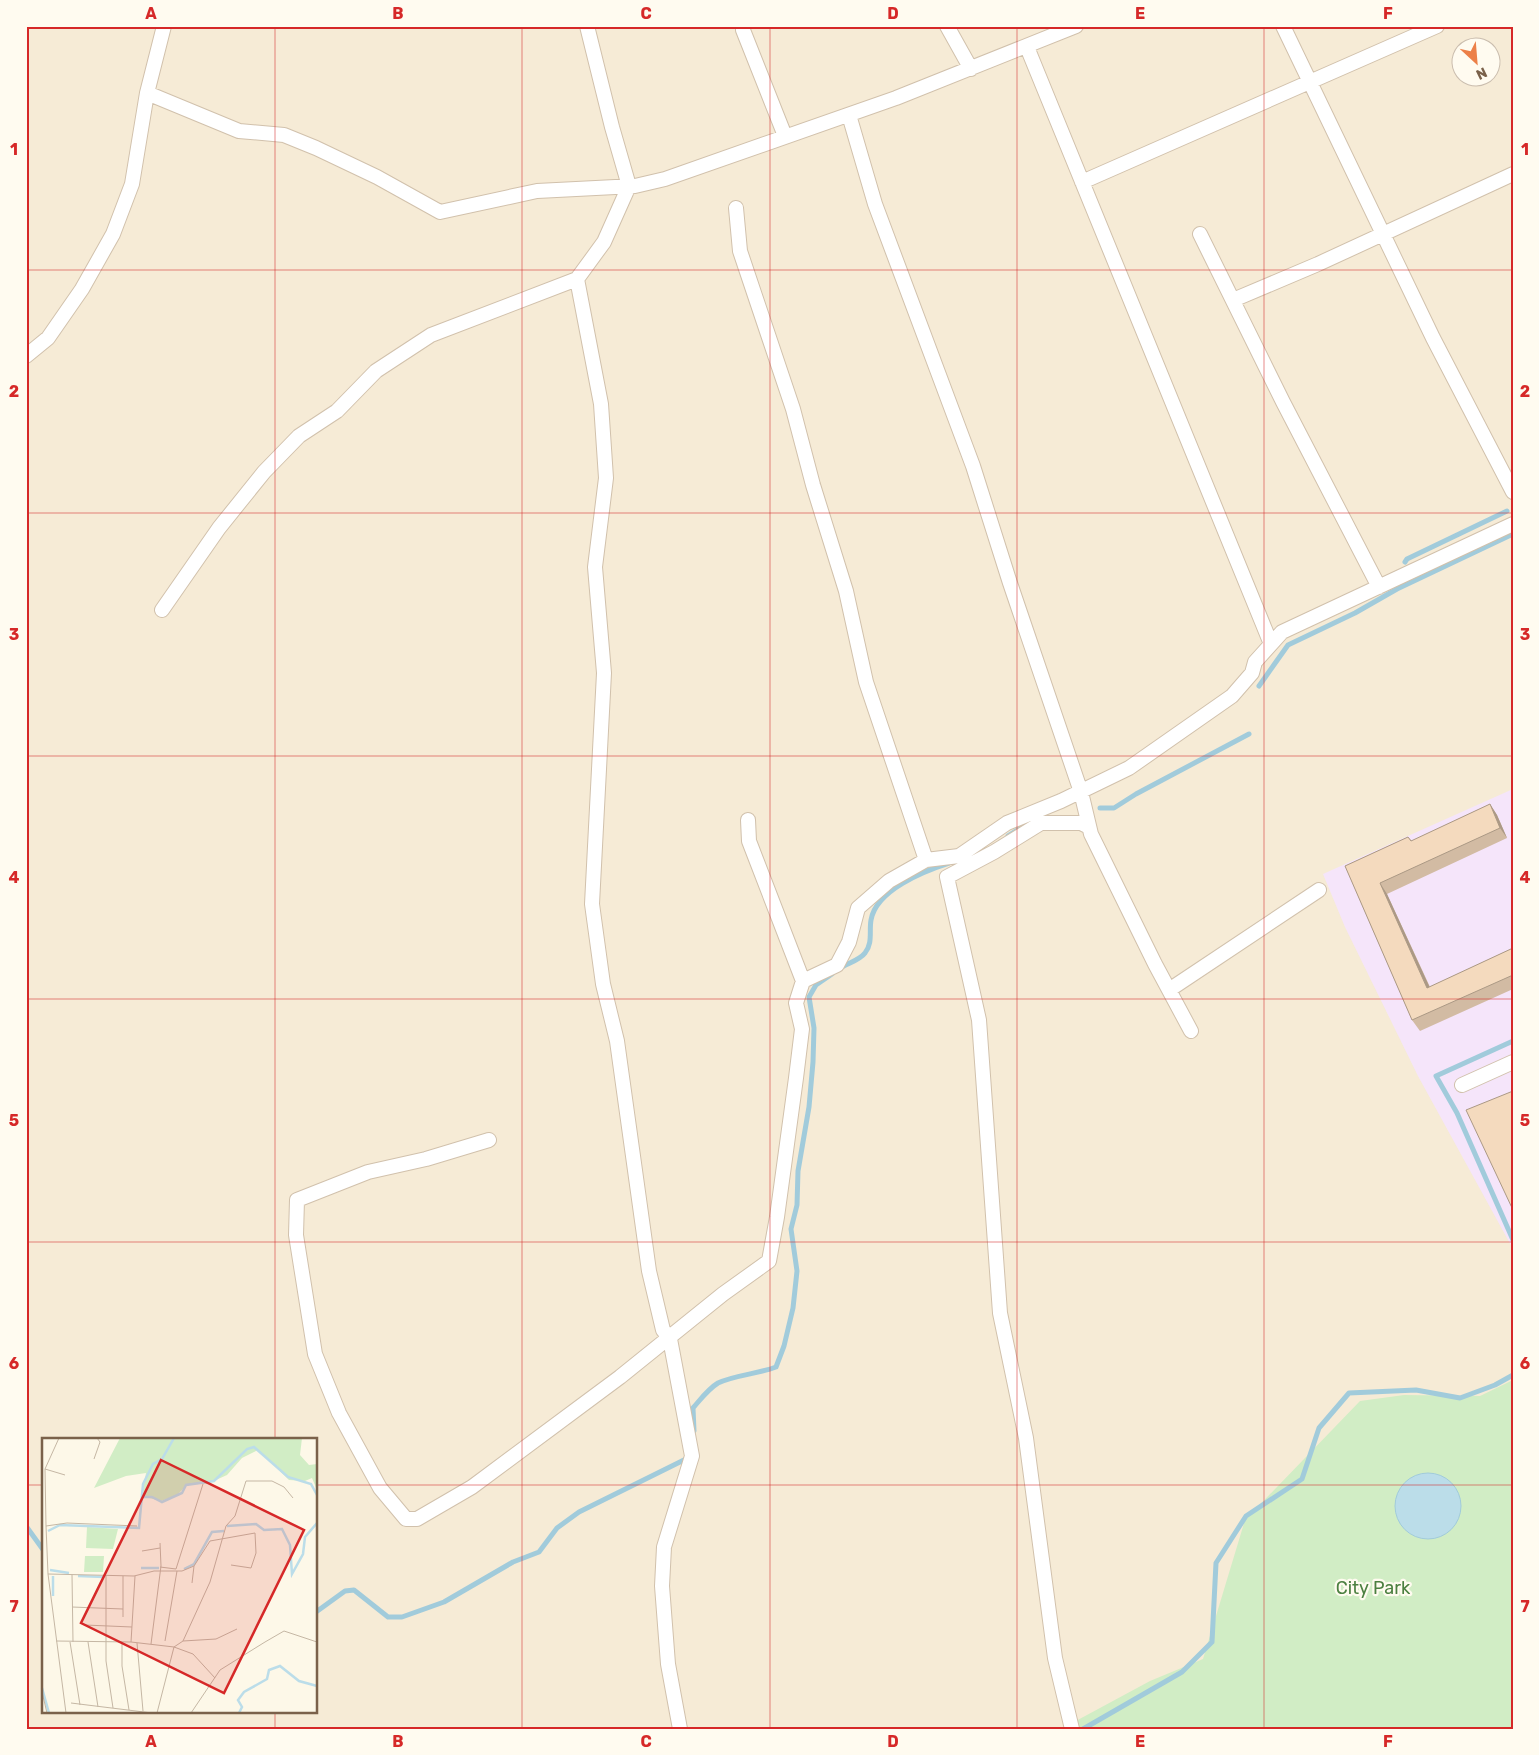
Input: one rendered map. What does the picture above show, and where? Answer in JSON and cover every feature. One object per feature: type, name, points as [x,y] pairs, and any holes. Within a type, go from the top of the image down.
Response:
[{"type":"street","points":[[26,356],[48,338],[82,289],[113,234],[132,184],[147,92],[164,26]]},
{"type":"street","points":[[162,610],[219,528],[264,472],[299,436],[337,411],[376,372],[431,335],[577,279],[604,242],[630,186],[612,127],[587,26]]},
{"type":"street","points":[[947,26],[971,69]]},
{"type":"street","points":[[147,92],[239,131],[284,135],[316,148],[377,177],[440,212],[537,192],[630,186],[665,179],[849,115],[1028,47],[1076,26]]},
{"type":"street","points":[[1283,26],[1381,234],[1513,492]]},
{"type":"street","points":[[1082,182],[1309,84],[1437,26]]},
{"type":"street","points":[[743,30],[785,136]]},
{"type":"street","points":[[1028,47],[1271,644]]},
{"type":"street","points":[[849,115],[875,204],[973,466],[1010,583],[1081,792],[1089,827],[1169,990],[1192,1031]]},
{"type":"street","points":[[1233,300],[1318,264],[1513,174]]},
{"type":"street","points":[[736,208],[740,251],[793,409],[813,485],[846,590],[866,682],[926,860]]},
{"type":"street","points":[[1200,234],[1283,402],[1379,588]]},
{"type":"street","points":[[577,279],[601,404],[606,478],[595,567],[604,673],[592,904],[603,984],[617,1041],[649,1271],[663,1330],[670,1339],[692,1456],[664,1547],[662,1586],[668,1664],[680,1729]]},
{"type":"street","points":[[803,981],[837,964],[848,942],[858,908],[888,881],[926,860],[959,856],[1007,823],[1081,792],[1129,768],[1232,696],[1252,673],[1256,662],[1282,632],[1513,524]]},
{"type":"street","points":[[489,1140],[426,1159],[368,1172],[297,1200],[296,1235],[315,1354],[339,1413],[380,1488],[406,1519],[417,1519],[472,1487],[670,1339],[723,1294],[769,1262],[777,1217],[802,1029],[796,1003],[803,981],[749,841],[748,820]]},
{"type":"street","points":[[1072,1729],[1055,1658],[1026,1438],[1000,1313],[979,1020],[947,876],[994,852],[1040,823],[1081,823],[1089,827]]},
{"type":"street","points":[[1169,990],[1319,890]]},
{"type":"street","points":[[1462,1085],[1513,1062]]},
{"type":"shaded area","points":[[26,26],[1513,26],[1513,1729],[26,1729]]},
{"type":"shaded area","points":[[1513,789],[1513,1249],[1418,1076],[1345,927],[1323,874]]},
{"type":"green space","name":"City Park","points":[[1513,1380],[1513,1729],[1061,1729],[1150,1681],[1203,1659],[1245,1520],[1360,1401],[1404,1395],[1480,1396]]},
{"type":"water","points":[[1428,1473],[1441,1475],[1451,1483],[1459,1493],[1461,1506],[1459,1519],[1451,1529],[1441,1537],[1428,1539],[1415,1537],[1405,1529],[1397,1519],[1395,1506],[1397,1493],[1405,1483],[1415,1475]]},
{"type":"building","points":[[1490,804],[1500,828],[1380,883],[1427,988],[1513,948],[1513,975],[1412,1020],[1345,866],[1408,837],[1411,841]]},
{"type":"building","points":[[1513,1091],[1513,1210],[1466,1110]]},
{"type":"waterway","points":[[1405,562],[1407,559],[1507,511]]},
{"type":"waterway","points":[[1259,686],[1288,645],[1355,613],[1397,589],[1513,534]]},
{"type":"waterway","points":[[1100,808],[1114,808],[1136,794],[1249,734]]},
{"type":"waterway","points":[[1008,836],[1029,823]]},
{"type":"waterway","points":[[839,969],[860,958],[865,953],[870,941],[871,920],[875,909],[891,891],[902,883],[949,863]]},
{"type":"waterway","points":[[694,1431],[693,1408],[714,1385],[725,1380],[776,1367],[784,1346],[793,1308],[797,1271],[791,1229],[797,1205],[798,1171],[809,1107],[813,1062],[814,1028],[809,997],[816,985],[832,974]]},
{"type":"waterway","points":[[1513,1041],[1436,1076],[1457,1113],[1513,1240]]},
{"type":"waterway","points":[[1083,1729],[1182,1672],[1212,1642],[1216,1563],[1246,1516],[1302,1479],[1319,1428],[1349,1393],[1416,1390],[1460,1398],[1495,1385],[1513,1375]]},
{"type":"waterway","points":[[318,1611],[345,1591],[354,1590],[388,1617],[402,1617],[444,1602],[513,1562],[539,1552],[557,1528],[579,1512],[688,1458]]},
{"type":"waterway","points":[[26,1526],[42,1548]]}]
